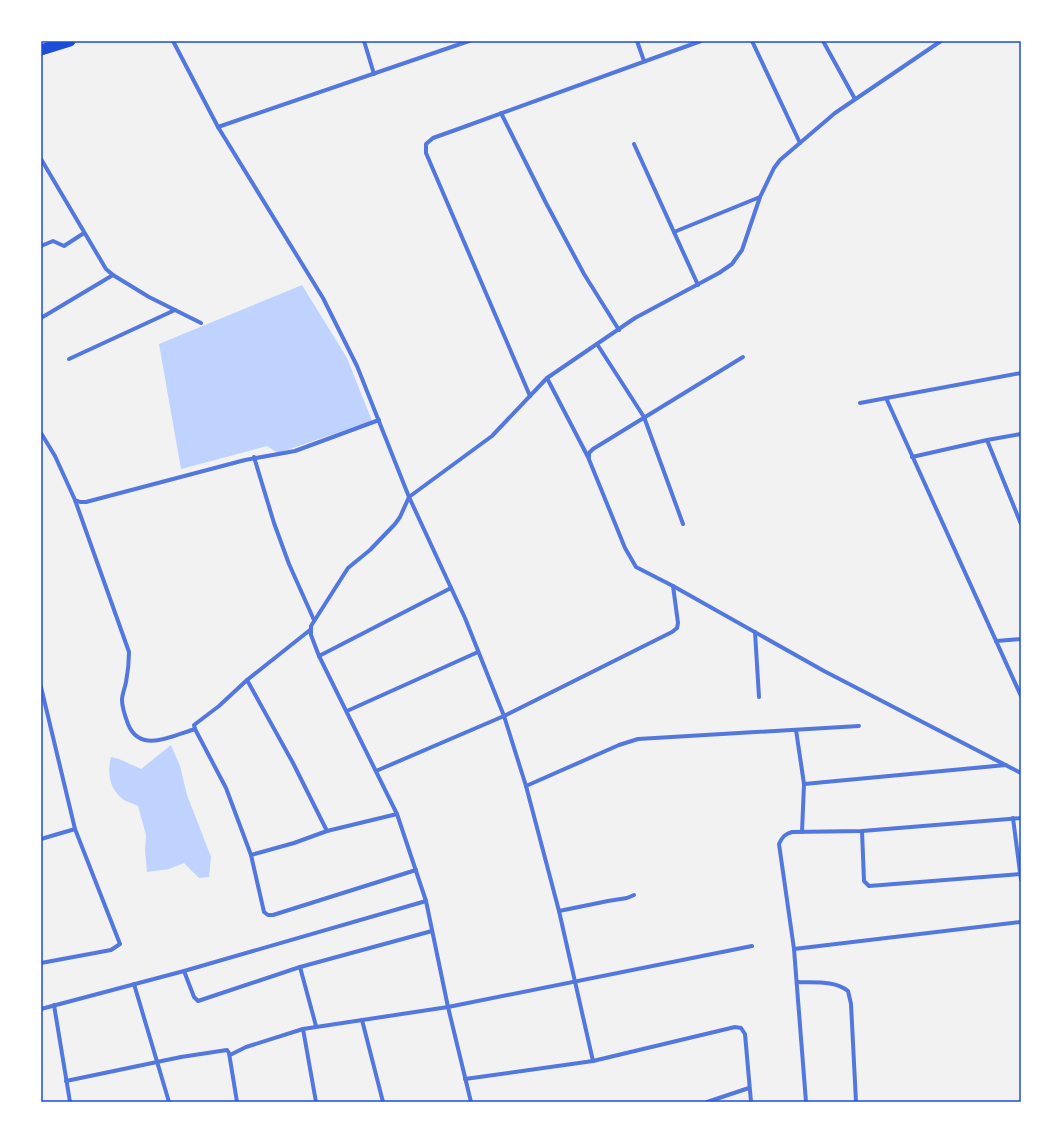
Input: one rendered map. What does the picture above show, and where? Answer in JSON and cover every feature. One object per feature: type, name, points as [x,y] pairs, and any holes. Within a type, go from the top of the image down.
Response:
[{"type":"highway","points":[[41,50],[70,41]]},
{"type":"street","points":[[173,41],[218,127],[323,298],[357,366],[409,497],[451,588],[478,652],[504,716],[526,786],[559,911],[593,1061]]},
{"type":"street","points":[[364,41],[374,74]]},
{"type":"street","points":[[218,127],[469,41]]},
{"type":"street","points":[[638,41],[644,61]]},
{"type":"street","points":[[530,396],[426,153],[426,144],[433,138],[701,41]]},
{"type":"street","points":[[752,41],[800,143]]},
{"type":"street","points":[[825,41],[855,99]]},
{"type":"street","points":[[416,870],[268,915],[264,912],[251,855],[226,788],[194,725],[219,706],[247,680],[310,630],[314,620],[352,562],[370,550],[395,524],[400,517],[409,497],[492,436],[547,378],[635,318],[698,285],[732,264],[742,250],[760,197],[774,168],[835,113],[941,41]]},
{"type":"street","points":[[501,113],[546,203],[584,274],[619,330]]},
{"type":"street","points":[[634,144],[698,285]]},
{"type":"street","points":[[41,160],[106,269],[113,275],[149,297],[201,323]]},
{"type":"street","points":[[674,232],[760,197]]},
{"type":"street","points":[[41,246],[53,241],[64,246],[84,233]]},
{"type":"street","points":[[41,318],[113,275]]},
{"type":"street","points":[[70,360],[175,310]]},
{"type":"street","points":[[597,344],[644,417],[683,524]]},
{"type":"street","points":[[588,457],[593,449],[743,357]]},
{"type":"street","points":[[860,403],[1021,373]]},
{"type":"street","points":[[547,378],[588,457],[632,563],[640,569],[824,670],[1021,773]]},
{"type":"street","points":[[886,398],[1021,696]]},
{"type":"street","points":[[75,500],[86,502],[254,457],[295,451],[379,420]]},
{"type":"street","points":[[41,433],[55,456],[75,500],[129,652],[127,677],[122,699],[129,727],[135,735],[142,740],[149,742],[195,729]]},
{"type":"street","points":[[912,457],[1021,434]]},
{"type":"street","points":[[987,440],[1021,524]]},
{"type":"street","points":[[254,457],[288,564],[314,620]]},
{"type":"street","points":[[376,771],[504,716],[672,632],[677,628],[678,623],[673,586]]},
{"type":"street","points":[[320,656],[451,588]]},
{"type":"street","points":[[310,630],[320,656],[396,814],[416,870],[426,901],[448,1007],[471,1102]]},
{"type":"street","points":[[755,632],[759,697]]},
{"type":"street","points":[[996,641],[1021,639]]},
{"type":"street","points":[[347,711],[478,652]]},
{"type":"street","points":[[247,680],[327,831]]},
{"type":"street","points":[[41,687],[75,828],[120,944],[111,950],[41,963]]},
{"type":"street","points":[[526,786],[619,745],[638,739],[858,726]]},
{"type":"street","points":[[796,730],[804,784],[802,832]]},
{"type":"street","points":[[804,784],[1006,765]]},
{"type":"street","points":[[251,855],[294,843],[327,831],[396,814]]},
{"type":"street","points":[[1013,818],[1021,880]]},
{"type":"street","points":[[806,1102],[794,949],[779,844],[782,838],[792,832],[862,831],[1021,818]]},
{"type":"street","points":[[41,839],[75,828]]},
{"type":"street","points":[[862,831],[864,881],[869,886],[1020,874]]},
{"type":"street","points":[[559,911],[627,898],[634,895]]},
{"type":"street","points":[[41,1009],[184,971],[426,901]]},
{"type":"street","points":[[794,949],[1021,922]]},
{"type":"street","points":[[184,971],[194,997],[198,1001],[300,967],[432,930]]},
{"type":"street","points":[[230,1055],[246,1047],[316,1026],[448,1007],[752,946]]},
{"type":"street","points":[[300,967],[316,1026]]},
{"type":"street","points":[[797,982],[828,983],[843,987],[848,991],[856,1102]]},
{"type":"street","points":[[134,984],[156,1063],[169,1102]]},
{"type":"street","points":[[54,1005],[70,1102]]},
{"type":"street","points":[[362,1020],[383,1102]]},
{"type":"street","points":[[465,1080],[593,1061],[735,1028],[741,1028],[745,1034],[751,1102]]},
{"type":"street","points":[[303,1029],[316,1102]]},
{"type":"street","points":[[66,1081],[222,1050],[228,1051],[230,1055],[237,1102]]},
{"type":"street","points":[[707,1102],[749,1088]]},
{"type":"water","points":[[302,285],[347,358],[372,421],[278,453],[267,446],[181,469],[159,344]]},
{"type":"water","points":[[171,745],[180,766],[187,795],[211,857],[209,877],[199,878],[184,863],[169,869],[147,872],[145,851],[146,835],[138,806],[124,800],[119,796],[110,780],[109,769],[111,757],[141,769]]}]
